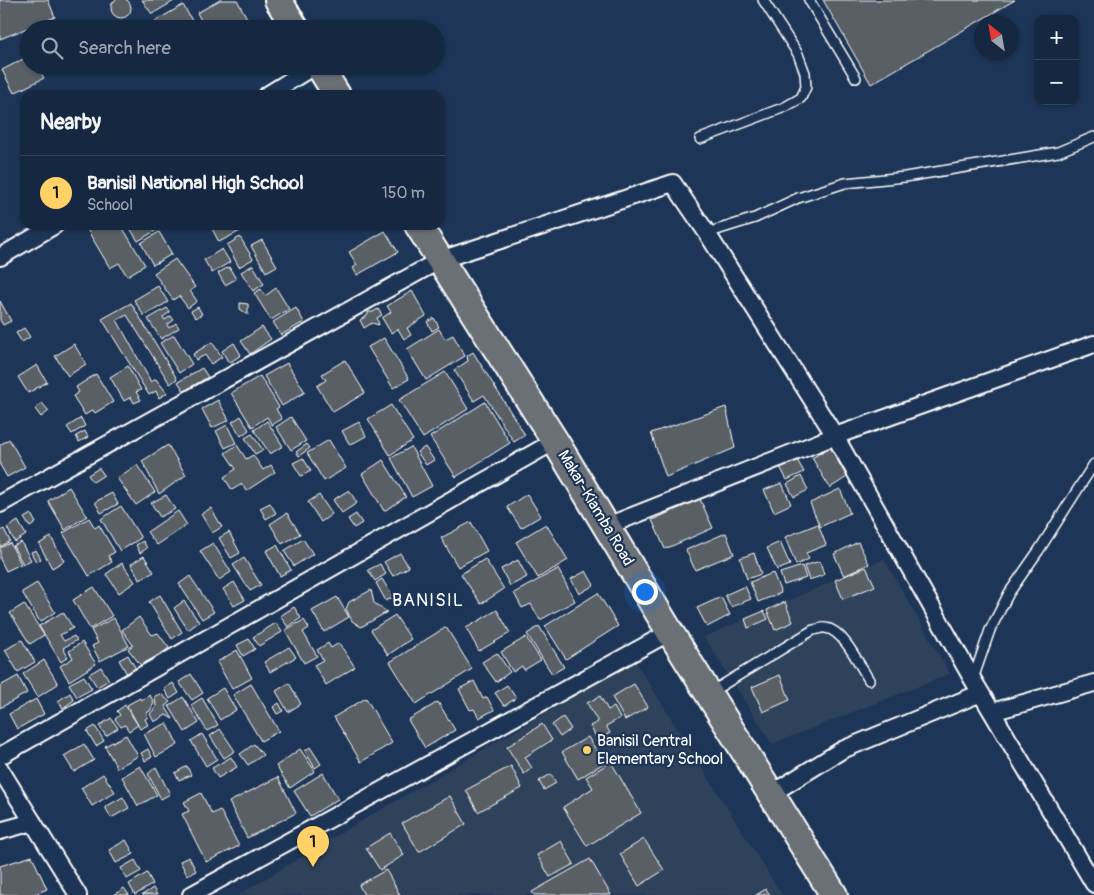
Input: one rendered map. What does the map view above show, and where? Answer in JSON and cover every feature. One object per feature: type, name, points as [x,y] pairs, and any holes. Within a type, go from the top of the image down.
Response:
[{"type":"main road","points":[[278,0],[290,20]]},
{"type":"main road","points":[[325,75],[334,90]]},
{"type":"main road","name":"Makar-Kiamba Road","points":[[421,230],[555,441],[670,632],[834,895]]},
{"type":"street","points":[[275,90],[299,75]]},
{"type":"street","points":[[0,504],[440,260],[673,182],[835,436],[992,712],[1094,884]]},
{"type":"street","points":[[0,258],[47,230]]},
{"type":"street","points":[[607,526],[835,436],[1094,344]]},
{"type":"street","points":[[0,756],[555,441]]},
{"type":"street","points":[[191,895],[670,632]]},
{"type":"street","points":[[992,712],[1094,683]]},
{"type":"street","points":[[771,794],[842,750],[977,686]]},
{"type":"street","points":[[0,769],[78,895]]},
{"type":"street","points":[[0,831],[33,822]]},
{"type":"lane","points":[[700,139],[785,107],[801,98],[806,87],[805,72],[798,54],[763,0]]},
{"type":"lane","points":[[809,0],[856,78]]},
{"type":"lane","points":[[707,233],[755,218],[798,198],[845,183],[905,177],[1058,152],[1094,136]]},
{"type":"lane","points":[[977,686],[990,630],[1009,593],[1040,550],[1094,464]]},
{"type":"lane","points":[[709,694],[813,630],[825,628],[836,632],[845,642],[868,680]]},
{"type":"shaded area","points":[[884,559],[950,674],[772,744],[704,637]]},
{"type":"shaded area","name":"Banisil Central Elementary School","points":[[635,661],[782,895],[238,895],[329,840]]},
{"type":"building","points":[[117,-1],[125,-1],[130,4],[130,12],[125,17],[117,17],[112,12],[112,4]]},
{"type":"building","points":[[0,0],[48,0],[55,17],[48,20],[20,20],[20,31],[0,39]]},
{"type":"building","points":[[142,0],[173,0],[174,1],[152,14]]},
{"type":"building","points":[[220,0],[237,0],[248,20],[201,20],[197,13]]},
{"type":"building","points":[[823,0],[1015,0],[989,15],[974,15],[974,24],[871,84]]},
{"type":"building","points":[[183,5],[192,20],[157,20]]},
{"type":"building","points":[[20,61],[20,75],[42,75],[44,78],[14,93],[2,70]]},
{"type":"building","points":[[87,230],[124,230],[145,265],[127,276],[119,263],[110,268]]},
{"type":"building","points":[[131,230],[157,230],[138,241]]},
{"type":"building","points":[[213,230],[242,230],[219,242]]},
{"type":"building","points":[[385,231],[398,252],[357,275],[353,268],[357,265],[349,252]]},
{"type":"building","points":[[159,232],[172,254],[153,265],[141,243]]},
{"type":"building","points":[[240,237],[253,259],[239,267],[227,245]]},
{"type":"building","points":[[262,240],[277,266],[266,272],[251,246]]},
{"type":"building","points":[[222,249],[230,262],[212,273],[204,260]]},
{"type":"building","points":[[175,259],[195,287],[190,291],[197,301],[188,308],[179,296],[173,300],[154,273]]},
{"type":"building","points":[[253,265],[264,284],[253,291],[241,272]]},
{"type":"building","points":[[229,267],[236,279],[225,285],[218,273]]},
{"type":"building","points":[[158,286],[168,302],[144,316],[134,300]]},
{"type":"building","points":[[276,288],[289,309],[271,320],[254,293],[261,289],[265,296]]},
{"type":"building","points":[[412,291],[426,316],[407,328],[411,335],[404,339],[398,329],[391,333],[382,318],[391,312],[387,306]]},
{"type":"building","points":[[0,301],[11,321],[3,325],[0,320]]},
{"type":"building","points":[[131,303],[177,379],[170,384],[127,315],[117,320],[151,382],[156,379],[167,393],[159,398],[156,391],[149,395],[102,319]]},
{"type":"building","points":[[240,303],[248,304],[248,315],[240,309]]},
{"type":"building","points":[[198,307],[202,314],[196,318],[191,311]]},
{"type":"building","points":[[167,308],[170,312],[163,317],[165,320],[171,316],[174,320],[167,325],[169,328],[176,323],[179,328],[161,339],[148,319]]},
{"type":"building","points":[[296,308],[304,322],[281,335],[273,322]]},
{"type":"building","points":[[378,309],[382,315],[377,318],[379,325],[372,323],[364,328],[360,320],[368,315],[368,312]]},
{"type":"building","points":[[434,318],[439,327],[432,331],[427,322]]},
{"type":"building","points":[[262,327],[271,339],[250,354],[241,341]]},
{"type":"building","points":[[24,328],[30,337],[22,342],[16,333]]},
{"type":"building","points":[[439,329],[445,339],[453,335],[465,356],[426,380],[407,349]]},
{"type":"building","points":[[174,335],[192,364],[179,373],[160,343]]},
{"type":"building","points":[[384,338],[409,379],[393,388],[368,347]]},
{"type":"building","points":[[212,342],[222,357],[211,364],[205,355],[196,360],[193,354]]},
{"type":"building","points":[[234,343],[241,355],[229,363],[222,351]]},
{"type":"building","points":[[74,344],[86,364],[68,376],[55,356]]},
{"type":"building","points":[[473,352],[525,435],[514,442],[484,395],[474,401],[454,370],[468,361],[467,356]]},
{"type":"building","points":[[345,360],[365,393],[333,412],[317,386],[326,380],[322,374]]},
{"type":"building","points":[[287,363],[305,392],[282,406],[264,376]]},
{"type":"building","points":[[37,365],[47,382],[28,393],[18,377]]},
{"type":"building","points":[[128,366],[141,390],[136,392],[141,400],[134,403],[131,397],[124,401],[110,377]]},
{"type":"building","points":[[202,368],[208,377],[184,391],[178,382]]},
{"type":"building","points":[[445,372],[468,409],[423,438],[399,400]]},
{"type":"building","points":[[96,374],[113,402],[95,413],[93,410],[85,415],[73,396],[79,392],[76,387]]},
{"type":"building","points":[[260,376],[279,407],[276,409],[282,419],[272,425],[267,417],[252,427],[231,393]]},
{"type":"building","points":[[218,400],[229,420],[212,428],[202,409]]},
{"type":"building","points":[[485,402],[510,443],[456,477],[430,437]]},
{"type":"building","points":[[42,403],[49,411],[41,417],[35,409]]},
{"type":"building","points":[[391,405],[413,440],[390,455],[368,419]]},
{"type":"building","points":[[726,407],[735,448],[666,477],[651,433]]},
{"type":"building","points":[[241,416],[249,430],[241,436],[232,422]]},
{"type":"building","points":[[291,417],[306,441],[291,450],[276,427]]},
{"type":"building","points":[[81,418],[85,426],[72,434],[67,427]]},
{"type":"building","points":[[267,421],[283,446],[270,454],[254,430]]},
{"type":"building","points":[[359,422],[366,436],[350,445],[342,431]]},
{"type":"building","points":[[227,425],[236,443],[225,448],[216,431]]},
{"type":"building","points":[[85,431],[88,437],[79,442],[76,436]]},
{"type":"building","points":[[252,434],[263,450],[255,454],[245,438]]},
{"type":"building","points":[[9,439],[25,467],[7,477],[0,465],[0,445]]},
{"type":"building","points":[[329,440],[346,468],[324,481],[307,453]]},
{"type":"building","points":[[307,444],[310,448],[299,456],[296,452]]},
{"type":"building","points":[[168,445],[186,475],[159,494],[142,461]]},
{"type":"building","points":[[237,445],[246,459],[253,455],[263,470],[271,465],[275,472],[246,491],[242,484],[232,490],[224,477],[236,469],[225,453]]},
{"type":"building","points":[[411,447],[432,486],[412,497],[391,458]]},
{"type":"building","points":[[425,447],[434,460],[426,465],[417,452]]},
{"type":"building","points":[[830,447],[847,477],[830,488],[812,458]]},
{"type":"building","points":[[303,458],[311,471],[301,476],[293,463]]},
{"type":"building","points":[[796,458],[804,472],[787,480],[780,467]]},
{"type":"building","points":[[383,460],[406,497],[384,511],[362,474]]},
{"type":"building","points":[[137,465],[155,492],[136,505],[117,478]]},
{"type":"building","points":[[99,468],[104,475],[93,482],[88,475]]},
{"type":"building","points":[[801,476],[808,490],[794,497],[787,484]]},
{"type":"building","points":[[782,483],[791,504],[774,512],[764,490]]},
{"type":"building","points":[[69,487],[87,516],[65,530],[48,501]]},
{"type":"building","points":[[840,489],[850,513],[820,527],[810,503]]},
{"type":"building","points":[[349,490],[357,503],[342,513],[333,500]]},
{"type":"building","points":[[112,493],[118,504],[101,513],[95,502]]},
{"type":"building","points":[[527,494],[541,516],[521,528],[507,507]]},
{"type":"building","points":[[166,495],[175,509],[160,517],[151,503]]},
{"type":"building","points":[[319,495],[332,514],[321,522],[308,502]]},
{"type":"building","points":[[700,499],[713,528],[665,549],[652,520]]},
{"type":"building","points":[[270,503],[276,513],[266,519],[260,508]]},
{"type":"building","points":[[121,506],[141,538],[120,551],[101,519]]},
{"type":"building","points":[[211,508],[222,527],[212,533],[201,514]]},
{"type":"building","points":[[178,511],[187,525],[157,545],[147,532]]},
{"type":"building","points":[[287,513],[300,534],[282,544],[270,524]]},
{"type":"building","points":[[31,514],[36,523],[30,527],[24,518]]},
{"type":"building","points":[[356,514],[362,523],[354,528],[348,519]]},
{"type":"building","points":[[89,518],[95,528],[99,525],[115,552],[108,556],[112,562],[89,576],[63,533]]},
{"type":"building","points":[[18,521],[26,535],[15,542],[7,528]]},
{"type":"building","points":[[471,522],[487,551],[458,567],[441,538]]},
{"type":"building","points":[[546,524],[568,560],[538,578],[516,542]]},
{"type":"building","points":[[818,524],[826,545],[806,553],[809,559],[796,565],[785,537]]},
{"type":"building","points":[[4,529],[10,541],[0,547],[0,531]]},
{"type":"building","points":[[229,532],[240,553],[231,558],[219,538]]},
{"type":"building","points":[[726,533],[734,554],[695,570],[686,550]]},
{"type":"building","points":[[51,537],[64,561],[52,568],[39,544]]},
{"type":"building","points":[[303,539],[313,554],[294,566],[284,551]]},
{"type":"building","points":[[143,541],[147,548],[140,553],[136,545]]},
{"type":"building","points":[[21,542],[31,560],[23,564],[13,546]]},
{"type":"building","points":[[780,542],[790,565],[777,570],[767,548]]},
{"type":"building","points":[[858,542],[869,564],[844,576],[834,554]]},
{"type":"building","points":[[10,543],[21,564],[6,571],[0,559],[0,548]]},
{"type":"building","points":[[213,543],[231,572],[219,580],[200,551]]},
{"type":"building","points":[[277,545],[291,570],[280,576],[266,551]]},
{"type":"building","points":[[36,550],[41,559],[36,562],[31,552]]},
{"type":"building","points":[[400,553],[409,567],[393,576],[384,562]]},
{"type":"building","points":[[754,553],[761,574],[747,579],[740,558]]},
{"type":"building","points":[[144,556],[154,572],[140,580],[131,564]]},
{"type":"building","points":[[244,558],[261,585],[250,591],[233,565]]},
{"type":"building","points":[[485,559],[504,589],[481,604],[461,574]]},
{"type":"building","points":[[518,560],[527,577],[510,586],[501,569]]},
{"type":"building","points":[[820,561],[824,575],[809,580],[804,566]]},
{"type":"building","points":[[122,563],[135,582],[119,593],[106,574]]},
{"type":"building","points":[[380,564],[386,574],[375,581],[368,570]]},
{"type":"building","points":[[802,566],[806,578],[784,585],[780,573]]},
{"type":"building","points":[[866,567],[875,586],[843,599],[835,580]]},
{"type":"building","points":[[558,569],[575,601],[540,620],[531,604],[522,608],[514,593]]},
{"type":"building","points":[[586,571],[594,585],[579,594],[571,579]]},
{"type":"building","points":[[773,573],[781,593],[758,602],[750,582]]},
{"type":"building","points":[[190,576],[214,612],[202,619],[179,584]]},
{"type":"building","points":[[382,579],[393,597],[386,601],[376,583]]},
{"type":"building","points":[[234,582],[245,600],[234,606],[223,589]]},
{"type":"building","points":[[37,583],[55,612],[40,622],[22,592]]},
{"type":"building","points":[[745,586],[751,599],[731,607],[725,595]]},
{"type":"building","points":[[94,587],[112,616],[90,629],[73,600]]},
{"type":"building","points":[[371,590],[374,603],[387,612],[361,627],[352,621],[346,609],[349,602]]},
{"type":"building","points":[[598,593],[618,626],[566,659],[545,626]]},
{"type":"building","points":[[160,595],[182,632],[172,639],[149,602]]},
{"type":"building","points":[[337,597],[349,617],[324,632],[312,611]]},
{"type":"building","points":[[721,597],[730,615],[707,627],[697,608]]},
{"type":"building","points":[[184,601],[199,622],[188,630],[174,608]]},
{"type":"building","points":[[785,602],[793,622],[775,630],[767,610]]},
{"type":"building","points":[[24,604],[44,635],[30,644],[10,613]]},
{"type":"building","points":[[294,607],[301,618],[288,627],[280,616]]},
{"type":"building","points":[[497,610],[510,633],[479,651],[466,628]]},
{"type":"building","points":[[764,611],[768,619],[748,628],[745,619]]},
{"type":"building","points":[[63,612],[73,628],[60,635],[64,641],[74,636],[77,640],[63,648],[68,657],[61,662],[39,626]]},
{"type":"building","points":[[395,615],[411,639],[388,655],[371,630]]},
{"type":"building","points":[[139,617],[152,635],[158,633],[169,648],[143,668],[128,649],[133,645],[122,630]]},
{"type":"building","points":[[114,618],[129,646],[100,661],[92,646],[98,643],[91,630]]},
{"type":"building","points":[[304,620],[309,628],[303,632],[317,656],[304,663],[285,630]]},
{"type":"building","points":[[276,623],[282,632],[259,646],[253,637]]},
{"type":"building","points":[[539,626],[564,667],[552,674],[527,634]]},
{"type":"building","points":[[446,627],[472,669],[416,704],[390,662]]},
{"type":"building","points":[[526,637],[541,660],[524,670],[522,666],[513,672],[501,652]]},
{"type":"building","points":[[249,639],[255,649],[243,656],[237,645]]},
{"type":"building","points":[[22,640],[35,662],[18,672],[5,650]]},
{"type":"building","points":[[82,642],[96,664],[69,681],[60,666],[73,658],[69,651]]},
{"type":"building","points":[[328,643],[331,648],[339,643],[355,667],[326,685],[314,665],[323,660],[317,650]]},
{"type":"building","points":[[289,647],[296,657],[270,672],[264,662]]},
{"type":"building","points":[[237,650],[252,678],[232,689],[217,662]]},
{"type":"building","points":[[497,653],[510,672],[496,682],[482,662]]},
{"type":"building","points":[[128,655],[136,669],[127,674],[119,660]]},
{"type":"building","points":[[44,660],[58,684],[38,697],[23,674]]},
{"type":"building","points":[[101,667],[109,680],[97,687],[89,674]]},
{"type":"building","points":[[191,674],[203,693],[192,700],[179,682]]},
{"type":"building","points":[[780,675],[790,700],[763,712],[752,687]]},
{"type":"building","points":[[18,676],[27,693],[0,708],[0,686]]},
{"type":"building","points":[[84,676],[92,689],[77,697],[69,684]]},
{"type":"building","points":[[474,681],[483,699],[487,697],[494,710],[479,718],[474,709],[470,710],[459,689]]},
{"type":"building","points":[[173,683],[179,693],[170,699],[164,689]]},
{"type":"building","points":[[289,683],[301,704],[288,712],[276,691]]},
{"type":"building","points":[[251,684],[279,731],[261,741],[233,695]]},
{"type":"building","points":[[634,684],[648,707],[625,720],[612,697]]},
{"type":"building","points":[[507,685],[516,698],[504,706],[495,693]]},
{"type":"building","points":[[223,688],[236,710],[220,720],[207,698]]},
{"type":"building","points":[[70,693],[74,700],[63,708],[58,701]]},
{"type":"building","points":[[161,694],[170,702],[165,706],[173,719],[166,715],[154,722],[150,714],[156,707],[155,696]]},
{"type":"building","points":[[150,695],[154,703],[150,711],[146,713],[148,717],[145,719],[148,725],[140,729],[127,705]]},
{"type":"building","points":[[600,696],[608,710],[614,707],[620,718],[606,726],[610,733],[598,740],[590,726],[598,722],[587,703]]},
{"type":"building","points":[[183,697],[199,723],[185,732],[169,706]]},
{"type":"building","points":[[202,698],[218,725],[207,731],[191,705]]},
{"type":"building","points":[[366,698],[392,743],[361,762],[334,717]]},
{"type":"building","points":[[36,699],[44,714],[17,729],[9,714]]},
{"type":"building","points":[[438,702],[455,730],[425,748],[408,720]]},
{"type":"building","points":[[279,703],[283,711],[277,714],[273,707]]},
{"type":"building","points":[[125,705],[138,725],[129,731],[125,725],[121,727],[115,719],[120,715],[117,711]]},
{"type":"building","points":[[563,717],[571,729],[560,737],[552,725]]},
{"type":"building","points":[[111,718],[118,728],[106,736],[99,726]]},
{"type":"building","points":[[167,723],[178,745],[156,757],[144,734]]},
{"type":"building","points":[[542,724],[552,740],[525,757],[532,768],[524,774],[507,747]]},
{"type":"building","points":[[95,726],[104,741],[96,746],[87,731]]},
{"type":"building","points":[[220,729],[235,751],[224,758],[210,736]]},
{"type":"building","points":[[202,734],[217,759],[206,766],[191,741]]},
{"type":"building","points":[[126,735],[138,756],[117,768],[105,746]]},
{"type":"building","points":[[588,737],[604,763],[578,779],[562,752]]},
{"type":"building","points":[[84,744],[94,760],[74,772],[64,756]]},
{"type":"building","points":[[254,744],[263,755],[248,765],[240,754]]},
{"type":"building","points":[[310,747],[321,764],[315,768],[305,751]]},
{"type":"building","points":[[148,749],[152,757],[145,761],[141,753]]},
{"type":"building","points":[[300,749],[315,771],[290,788],[276,766]]},
{"type":"building","points":[[231,757],[237,767],[218,778],[212,768]]},
{"type":"building","points":[[611,762],[641,813],[587,846],[563,807],[593,788],[586,777]]},
{"type":"building","points":[[140,766],[157,795],[138,806],[122,777]]},
{"type":"building","points":[[187,766],[191,775],[179,780],[175,773]]},
{"type":"building","points":[[511,766],[522,788],[478,812],[466,790]]},
{"type":"building","points":[[156,767],[170,794],[161,799],[148,774]]},
{"type":"building","points":[[323,773],[338,799],[310,816],[294,791]]},
{"type":"building","points":[[103,774],[115,792],[92,806],[81,788]]},
{"type":"building","points":[[551,774],[556,783],[544,790],[539,781]]},
{"type":"building","points":[[278,777],[296,813],[247,838],[229,802]]},
{"type":"building","points":[[201,793],[212,814],[220,810],[239,846],[206,862],[182,814],[189,811],[184,802]]},
{"type":"building","points":[[450,796],[466,824],[419,852],[402,823]]},
{"type":"building","points":[[123,797],[129,808],[111,818],[105,807]]},
{"type":"building","points":[[390,833],[404,855],[380,870],[366,848]]},
{"type":"building","points":[[644,839],[664,870],[639,886],[620,854]]},
{"type":"building","points":[[126,840],[134,854],[116,863],[109,850]]},
{"type":"building","points":[[561,841],[574,864],[550,877],[537,855]]},
{"type":"building","points":[[32,856],[47,889],[33,895],[0,895],[0,866]]},
{"type":"building","points":[[189,857],[196,871],[187,875],[180,861]]},
{"type":"building","points":[[590,859],[611,895],[534,895],[532,892]]},
{"type":"building","points":[[135,860],[141,871],[127,879],[121,868]]},
{"type":"building","points":[[386,870],[400,895],[364,895],[359,885]]},
{"type":"building","points":[[147,873],[153,884],[135,895],[129,884]]},
{"type":"building","points":[[124,888],[129,895],[114,895]]},
{"type":"building","points":[[153,888],[157,895],[142,895]]},
{"type":"building","points":[[766,889],[770,895],[756,895]]},
{"type":"place","name":"Banisil Central Elementary School","points":[[587,750]]},
{"type":"place","name":"Banisil National High School","points":[[313,867]]},
{"type":"district","name":"BANISIL","points":[[428,600]]}]
